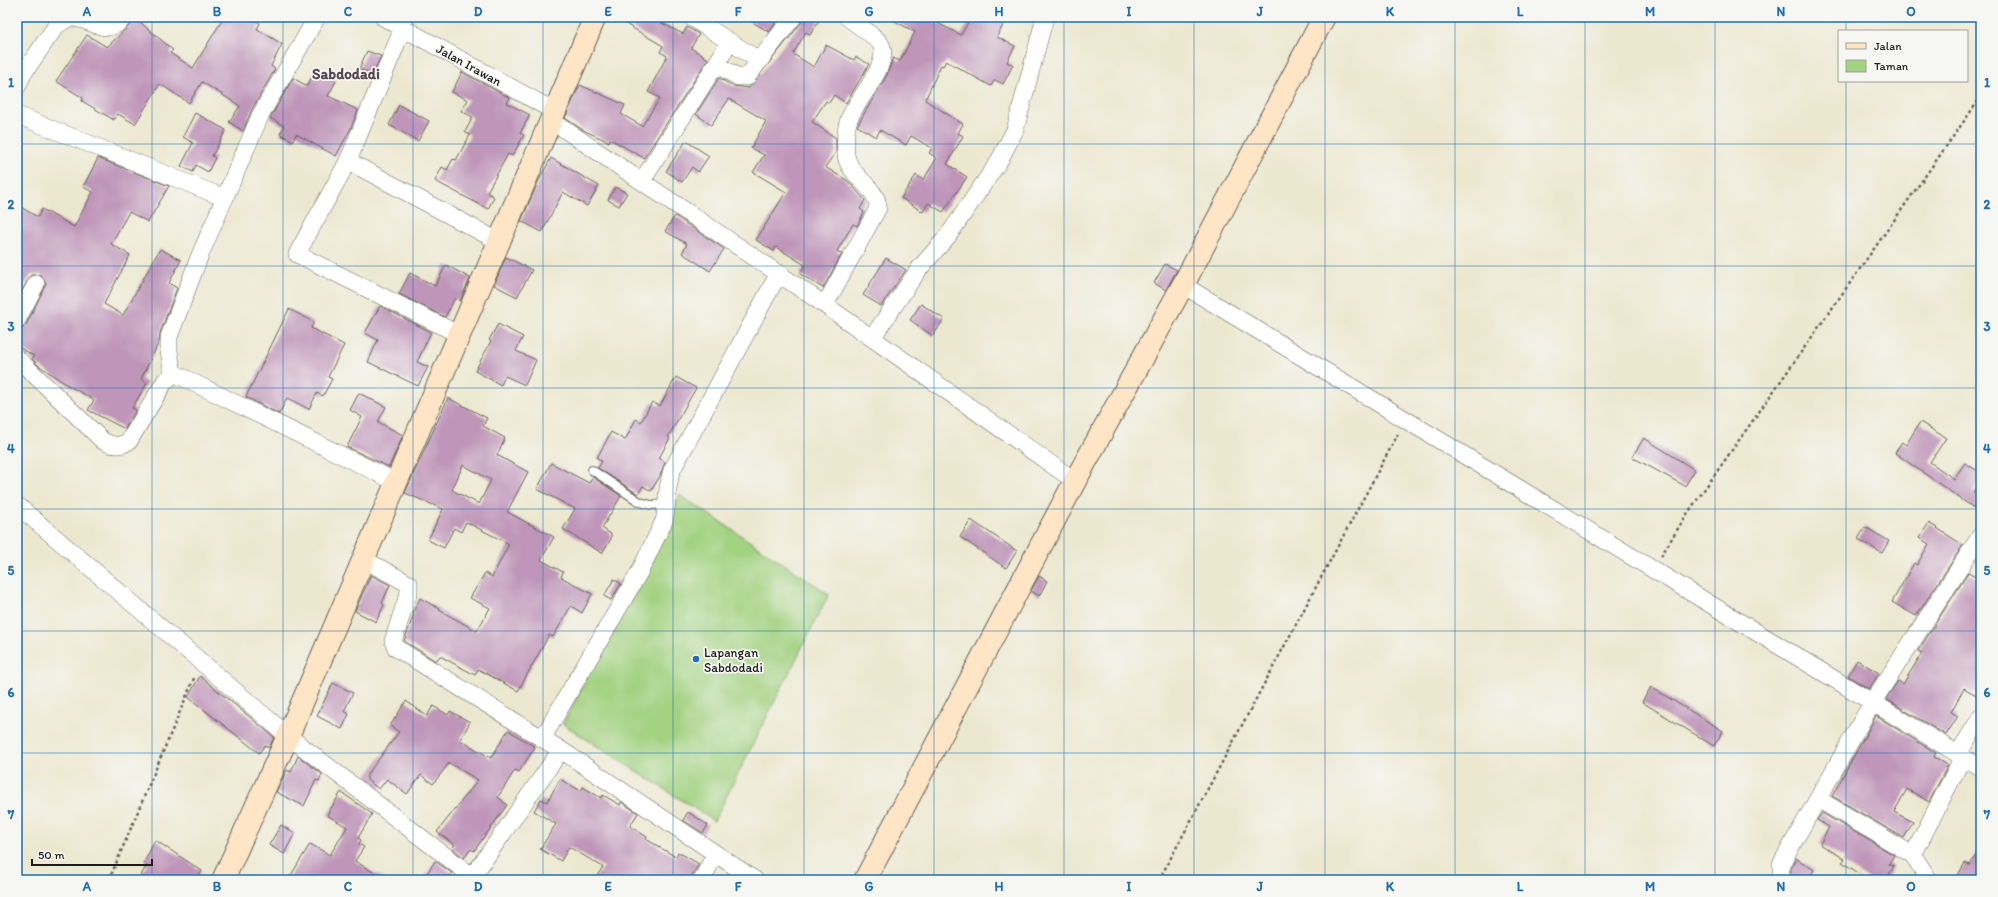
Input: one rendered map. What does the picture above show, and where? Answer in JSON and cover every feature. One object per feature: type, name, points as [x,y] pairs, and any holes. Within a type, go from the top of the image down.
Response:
[{"type":"street","points":[[17,87],[56,26],[70,18],[101,27],[108,27],[116,24],[124,17]]},
{"type":"street","points":[[173,375],[168,351],[169,337],[200,254],[261,114],[317,17]]},
{"type":"street","name":"Jalan Irawan","points":[[383,17],[404,22],[554,116],[642,181],[779,273],[1075,481]]},
{"type":"street","points":[[223,880],[288,736],[460,335],[498,241],[554,116],[595,17]]},
{"type":"street","points":[[691,17],[760,61]]},
{"type":"street","points":[[716,64],[743,78],[749,75],[793,17]]},
{"type":"street","points":[[825,305],[878,208],[878,202],[874,195],[854,173],[848,163],[846,154],[846,128],[853,110],[881,66],[884,52],[880,43],[847,17]]},
{"type":"street","points":[[872,338],[919,269],[948,236],[1002,154],[1015,130],[1045,17]]},
{"type":"street","points":[[866,880],[1075,481],[1183,285],[1324,17]]},
{"type":"street","points":[[404,22],[348,161],[297,254],[460,335]]},
{"type":"street","points":[[642,181],[730,42]]},
{"type":"street","points":[[17,115],[225,198]]},
{"type":"street","points":[[348,161],[498,241]]},
{"type":"street","points":[[542,739],[640,571],[664,520],[667,490],[672,470],[779,273]]},
{"type":"street","points":[[17,320],[36,284]]},
{"type":"street","points":[[1183,285],[1981,768]]},
{"type":"street","points":[[17,358],[103,441],[111,445],[119,446],[129,441],[165,381],[173,375],[183,376],[396,482]]},
{"type":"street","points":[[17,505],[288,736],[473,879],[561,750]]},
{"type":"street","points":[[1781,880],[1781,864],[1872,703],[1981,535]]},
{"type":"street","points":[[363,559],[409,584],[409,592],[393,641],[396,648],[561,750],[755,880]]},
{"type":"street","points":[[1913,855],[1960,755],[1981,718]]},
{"type":"street","points":[[1818,799],[1913,855],[1929,880]]},
{"type":"street","points":[[702,880],[715,854]]},
{"type":"lane","points":[[592,470],[640,502],[651,505],[666,504]]},
{"type":"path","points":[[1653,570],[1687,514],[1981,97]]},
{"type":"path","points":[[1159,880],[1406,420]]},
{"type":"path","points":[[109,880],[201,661]]},
{"type":"green space","name":"Lapangan Sabdodadi","points":[[680,495],[829,594],[714,821],[563,724]]},
{"type":"building","points":[[134,17],[173,50],[170,53],[193,68],[224,17],[248,17],[260,23],[257,29],[282,44],[271,66],[275,69],[252,109],[243,131],[229,122],[240,106],[202,82],[189,103],[160,84],[135,124],[118,114],[114,120],[82,101],[83,98],[56,81],[87,35],[107,47],[131,24]]},
{"type":"building","points":[[614,17],[650,17],[683,34],[687,27],[699,34],[691,48],[708,59],[644,158],[610,139],[609,142],[583,130],[565,118],[580,85],[625,105],[621,114],[642,126],[660,98],[648,92],[667,56],[660,52],[663,46]]},
{"type":"building","points":[[744,17],[780,17],[769,32]]},
{"type":"building","points":[[803,17],[821,17],[810,35],[806,32],[793,54],[814,67],[826,45],[854,60],[856,57],[869,64],[846,103],[834,95],[829,103],[826,101],[812,122],[836,138],[836,152],[825,167],[848,181],[865,200],[860,209],[864,212],[857,226],[853,224],[837,251],[842,254],[823,288],[800,274],[805,265],[776,247],[774,251],[756,240],[786,192],[753,172],[764,155],[751,148],[766,121],[729,99],[711,125],[696,114],[719,78],[733,86],[749,88],[801,23]]},
{"type":"building","points":[[887,17],[926,17],[961,35],[971,17],[1007,17],[997,37],[1015,46],[1007,62],[1013,65],[1003,84],[995,80],[991,86],[946,61],[943,66],[941,65],[925,100],[963,124],[958,133],[963,136],[947,164],[967,177],[943,212],[928,203],[923,212],[901,198],[916,175],[923,180],[937,158],[929,153],[932,148],[911,136],[906,145],[880,130],[876,137],[857,126],[887,75],[893,58],[900,61],[915,32]]},
{"type":"building","points":[[367,51],[381,56],[373,74],[359,69]]},
{"type":"building","points":[[316,70],[336,81],[328,96],[358,110],[351,128],[336,156],[296,134],[293,141],[280,134],[284,126],[270,118],[293,78],[307,86]]},
{"type":"building","points":[[462,72],[510,98],[507,103],[530,115],[520,133],[524,135],[512,156],[508,154],[487,192],[494,197],[488,209],[435,181],[442,167],[447,170],[453,159],[456,160],[470,135],[465,132],[473,117],[461,111],[468,100],[452,92]]},
{"type":"building","points":[[399,105],[429,121],[418,141],[389,125]]},
{"type":"building","points":[[195,113],[226,130],[212,156],[215,158],[208,172],[196,165],[193,172],[181,166],[193,143],[183,137]]},
{"type":"building","points":[[686,141],[709,156],[698,172],[692,167],[682,182],[666,171]]},
{"type":"building","points":[[98,158],[169,186],[148,222],[129,212],[111,244],[130,255],[104,304],[123,315],[160,249],[181,260],[169,283],[177,288],[160,333],[159,342],[141,379],[147,383],[132,408],[136,410],[125,429],[88,410],[94,400],[66,384],[38,365],[32,359],[34,356],[17,346],[17,330],[22,329],[26,325],[46,284],[41,275],[31,275],[17,299],[17,205],[38,217],[42,209],[74,227],[93,192],[83,187]]},
{"type":"building","points":[[551,158],[599,186],[587,206],[563,192],[542,232],[521,221],[539,180]]},
{"type":"building","points":[[615,187],[627,193],[619,206],[608,200]]},
{"type":"building","points":[[675,216],[724,249],[710,271],[682,253],[687,244],[665,231]]},
{"type":"building","points":[[506,257],[532,270],[517,297],[494,285]]},
{"type":"building","points":[[886,258],[906,270],[881,306],[863,295]]},
{"type":"building","points":[[1165,264],[1177,270],[1166,290],[1154,283]]},
{"type":"building","points":[[446,265],[470,278],[460,301],[455,298],[445,317],[399,294],[410,273],[435,286]]},
{"type":"building","points":[[921,304],[944,319],[933,336],[910,320]]},
{"type":"building","points":[[380,306],[431,332],[417,362],[428,367],[418,386],[368,362],[378,340],[365,333]]},
{"type":"building","points":[[289,309],[314,322],[311,328],[344,345],[328,377],[332,379],[323,396],[317,393],[309,409],[287,398],[279,414],[246,397]]},
{"type":"building","points":[[498,324],[523,337],[516,351],[536,360],[525,385],[505,376],[501,385],[475,371]]},
{"type":"building","points":[[676,377],[696,388],[668,437],[670,438],[659,458],[665,462],[660,476],[651,491],[643,486],[638,494],[598,468],[602,461],[597,458],[611,432],[625,440],[636,419],[641,422],[652,402],[660,406]]},
{"type":"building","points":[[359,393],[386,407],[378,422],[403,435],[389,467],[347,447],[362,417],[350,410]]},
{"type":"building","points":[[448,398],[487,418],[483,426],[505,438],[497,455],[528,472],[507,512],[554,537],[541,560],[563,572],[561,577],[592,594],[582,613],[571,606],[553,637],[549,635],[518,691],[478,669],[475,675],[440,656],[436,661],[404,641],[414,614],[414,610],[420,598],[477,631],[490,608],[470,598],[485,573],[492,577],[509,544],[466,522],[461,532],[454,528],[444,548],[428,540],[443,509],[405,493]],"holes":[[[463,465],[491,480],[479,504],[452,490]]]},
{"type":"building","points":[[1920,422],[1946,438],[1930,462],[1954,479],[1965,463],[1981,473],[1981,479],[1973,492],[1981,498],[1981,513],[1895,453],[1902,442],[1906,445]]},
{"type":"building","points":[[1644,438],[1695,470],[1685,486],[1632,457]]},
{"type":"building","points":[[551,463],[589,483],[593,477],[621,496],[602,528],[611,534],[611,539],[602,553],[563,529],[575,509],[537,489]]},
{"type":"building","points":[[971,520],[1017,551],[1006,568],[960,537]]},
{"type":"building","points":[[1929,523],[1963,545],[1916,616],[1892,602],[1914,563],[1917,565],[1929,544],[1919,538]]},
{"type":"building","points":[[1865,527],[1889,541],[1882,553],[1858,539]]},
{"type":"building","points":[[1968,573],[1981,580],[1981,698],[1964,688],[1951,712],[1958,716],[1946,735],[1886,699],[1898,681],[1903,684],[1922,653],[1918,651]]},
{"type":"building","points":[[371,575],[390,585],[382,603],[384,605],[376,622],[355,611]]},
{"type":"building","points":[[1039,576],[1047,581],[1039,596],[1031,591]]},
{"type":"building","points":[[614,579],[621,584],[611,600],[604,596]]},
{"type":"building","points":[[1857,660],[1879,673],[1869,689],[1848,676]]},
{"type":"building","points":[[200,676],[274,737],[269,748],[265,745],[259,753],[188,697]]},
{"type":"building","points":[[333,683],[353,693],[344,711],[349,714],[342,729],[317,716]]},
{"type":"building","points":[[1651,687],[1723,731],[1714,746],[1642,702]]},
{"type":"building","points":[[406,701],[427,716],[433,706],[448,715],[450,711],[470,722],[460,740],[491,758],[508,730],[535,747],[519,772],[515,770],[498,797],[507,805],[474,851],[471,849],[464,858],[452,848],[455,845],[437,832],[478,780],[449,763],[433,784],[421,775],[407,794],[387,779],[379,789],[367,780],[367,775],[399,732],[390,726]]},
{"type":"building","points":[[1876,716],[1936,753],[1934,757],[1948,765],[1929,802],[1907,789],[1894,812],[1913,822],[1904,838],[1832,796]]},
{"type":"building","points":[[298,756],[322,774],[319,781],[316,780],[304,806],[276,792],[287,770],[291,772]]},
{"type":"building","points":[[560,779],[581,791],[583,787],[601,798],[603,795],[620,805],[621,802],[638,813],[630,826],[647,837],[646,839],[676,857],[678,852],[699,864],[689,880],[594,880],[603,867],[569,847],[561,861],[540,849],[556,824],[534,811],[541,799],[547,802]]},
{"type":"building","points":[[341,792],[372,814],[358,838],[361,840],[359,844],[364,847],[355,861],[386,880],[288,880],[310,844],[330,855],[347,827],[327,815]]},
{"type":"building","points":[[688,812],[708,825],[703,833],[683,820]]},
{"type":"building","points":[[1822,813],[1894,855],[1889,864],[1894,866],[1886,880],[1869,880],[1842,862],[1845,859],[1820,844],[1829,827],[1817,820]]},
{"type":"building","points":[[281,825],[295,833],[284,854],[269,845]]},
{"type":"building","points":[[155,840],[202,871],[195,880],[138,880],[147,865],[144,863]]},
{"type":"building","points":[[1981,847],[1981,880],[1955,880],[1965,863],[1970,865]]},
{"type":"building","points":[[1796,858],[1814,870],[1808,880],[1791,880],[1791,867]]},
{"type":"building","points":[[435,861],[452,873],[447,880],[423,880]]},
{"type":"place","name":"Lapangan Sabdodadi","points":[[696,659]]},
{"type":"district","name":"Sabdodadi","points":[[346,74]]}]
